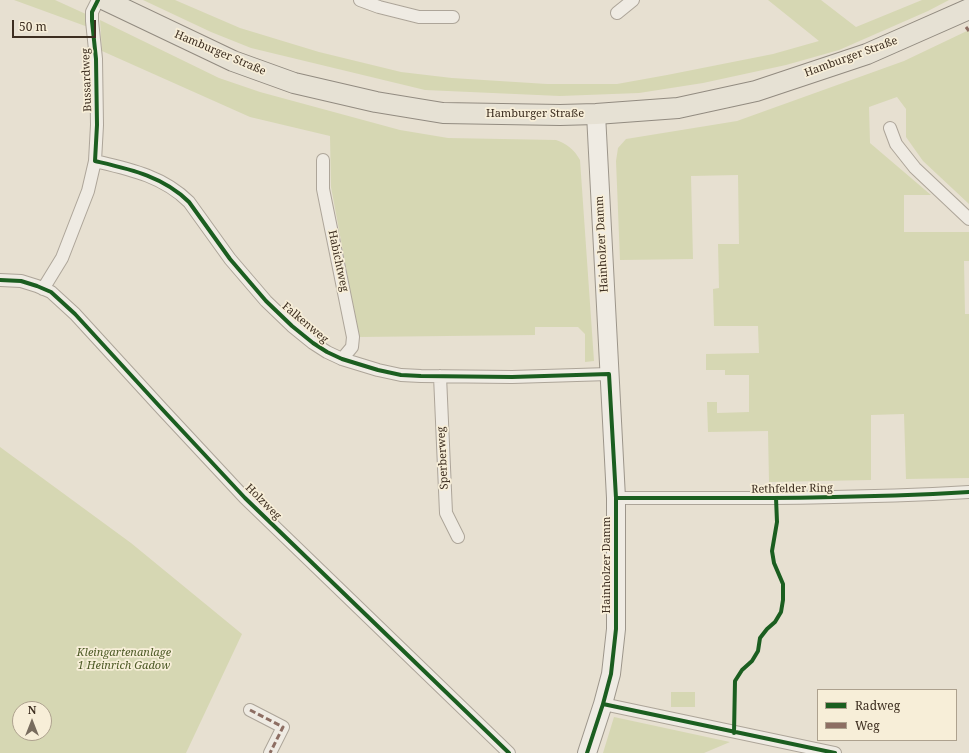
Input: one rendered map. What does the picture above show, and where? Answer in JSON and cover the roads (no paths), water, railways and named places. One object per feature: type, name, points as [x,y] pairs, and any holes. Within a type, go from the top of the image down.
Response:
[{"type":"main road","name":"Hamburger Straße","points":[[105,0],[208,50],[255,70],[294,83],[376,102],[443,113],[596,114],[678,108],[756,91],[867,54],[969,9]]},
{"type":"street","name":"Bussardweg","points":[[43,288],[62,258],[88,191],[95,161],[97,125],[96,59],[92,12],[98,0]]},
{"type":"street","points":[[360,0],[379,7],[419,17],[453,17]]},
{"type":"street","points":[[618,13],[633,0]]},
{"type":"street","name":"Hainholzer Damm","points":[[587,753],[611,674],[616,629],[616,498],[596,114]]},
{"type":"street","points":[[890,128],[896,144],[915,168],[969,219]]},
{"type":"street","name":"Habichtweg","points":[[323,160],[323,189],[353,337],[352,346],[342,359]]},
{"type":"street","name":"Falkenweg","points":[[95,161],[134,170],[164,183],[184,197],[230,258],[266,301],[313,343],[342,359],[378,370],[401,374],[512,377],[609,374]]},
{"type":"street","name":"Holzweg","points":[[0,280],[21,281],[43,288],[51,292],[75,314],[245,498],[509,753]]},
{"type":"street","name":"Sperberweg","points":[[440,376],[446,513],[458,537]]},
{"type":"street","name":"Rethfelder Ring","points":[[616,498],[911,496],[969,492]]},
{"type":"street","points":[[603,704],[835,753]]},
{"type":"street","points":[[250,710],[283,727],[270,753]]},
{"type":"park label","name":"Kleingartenanlage 1 Heinrich Gadow","points":[[124,659]]}]
